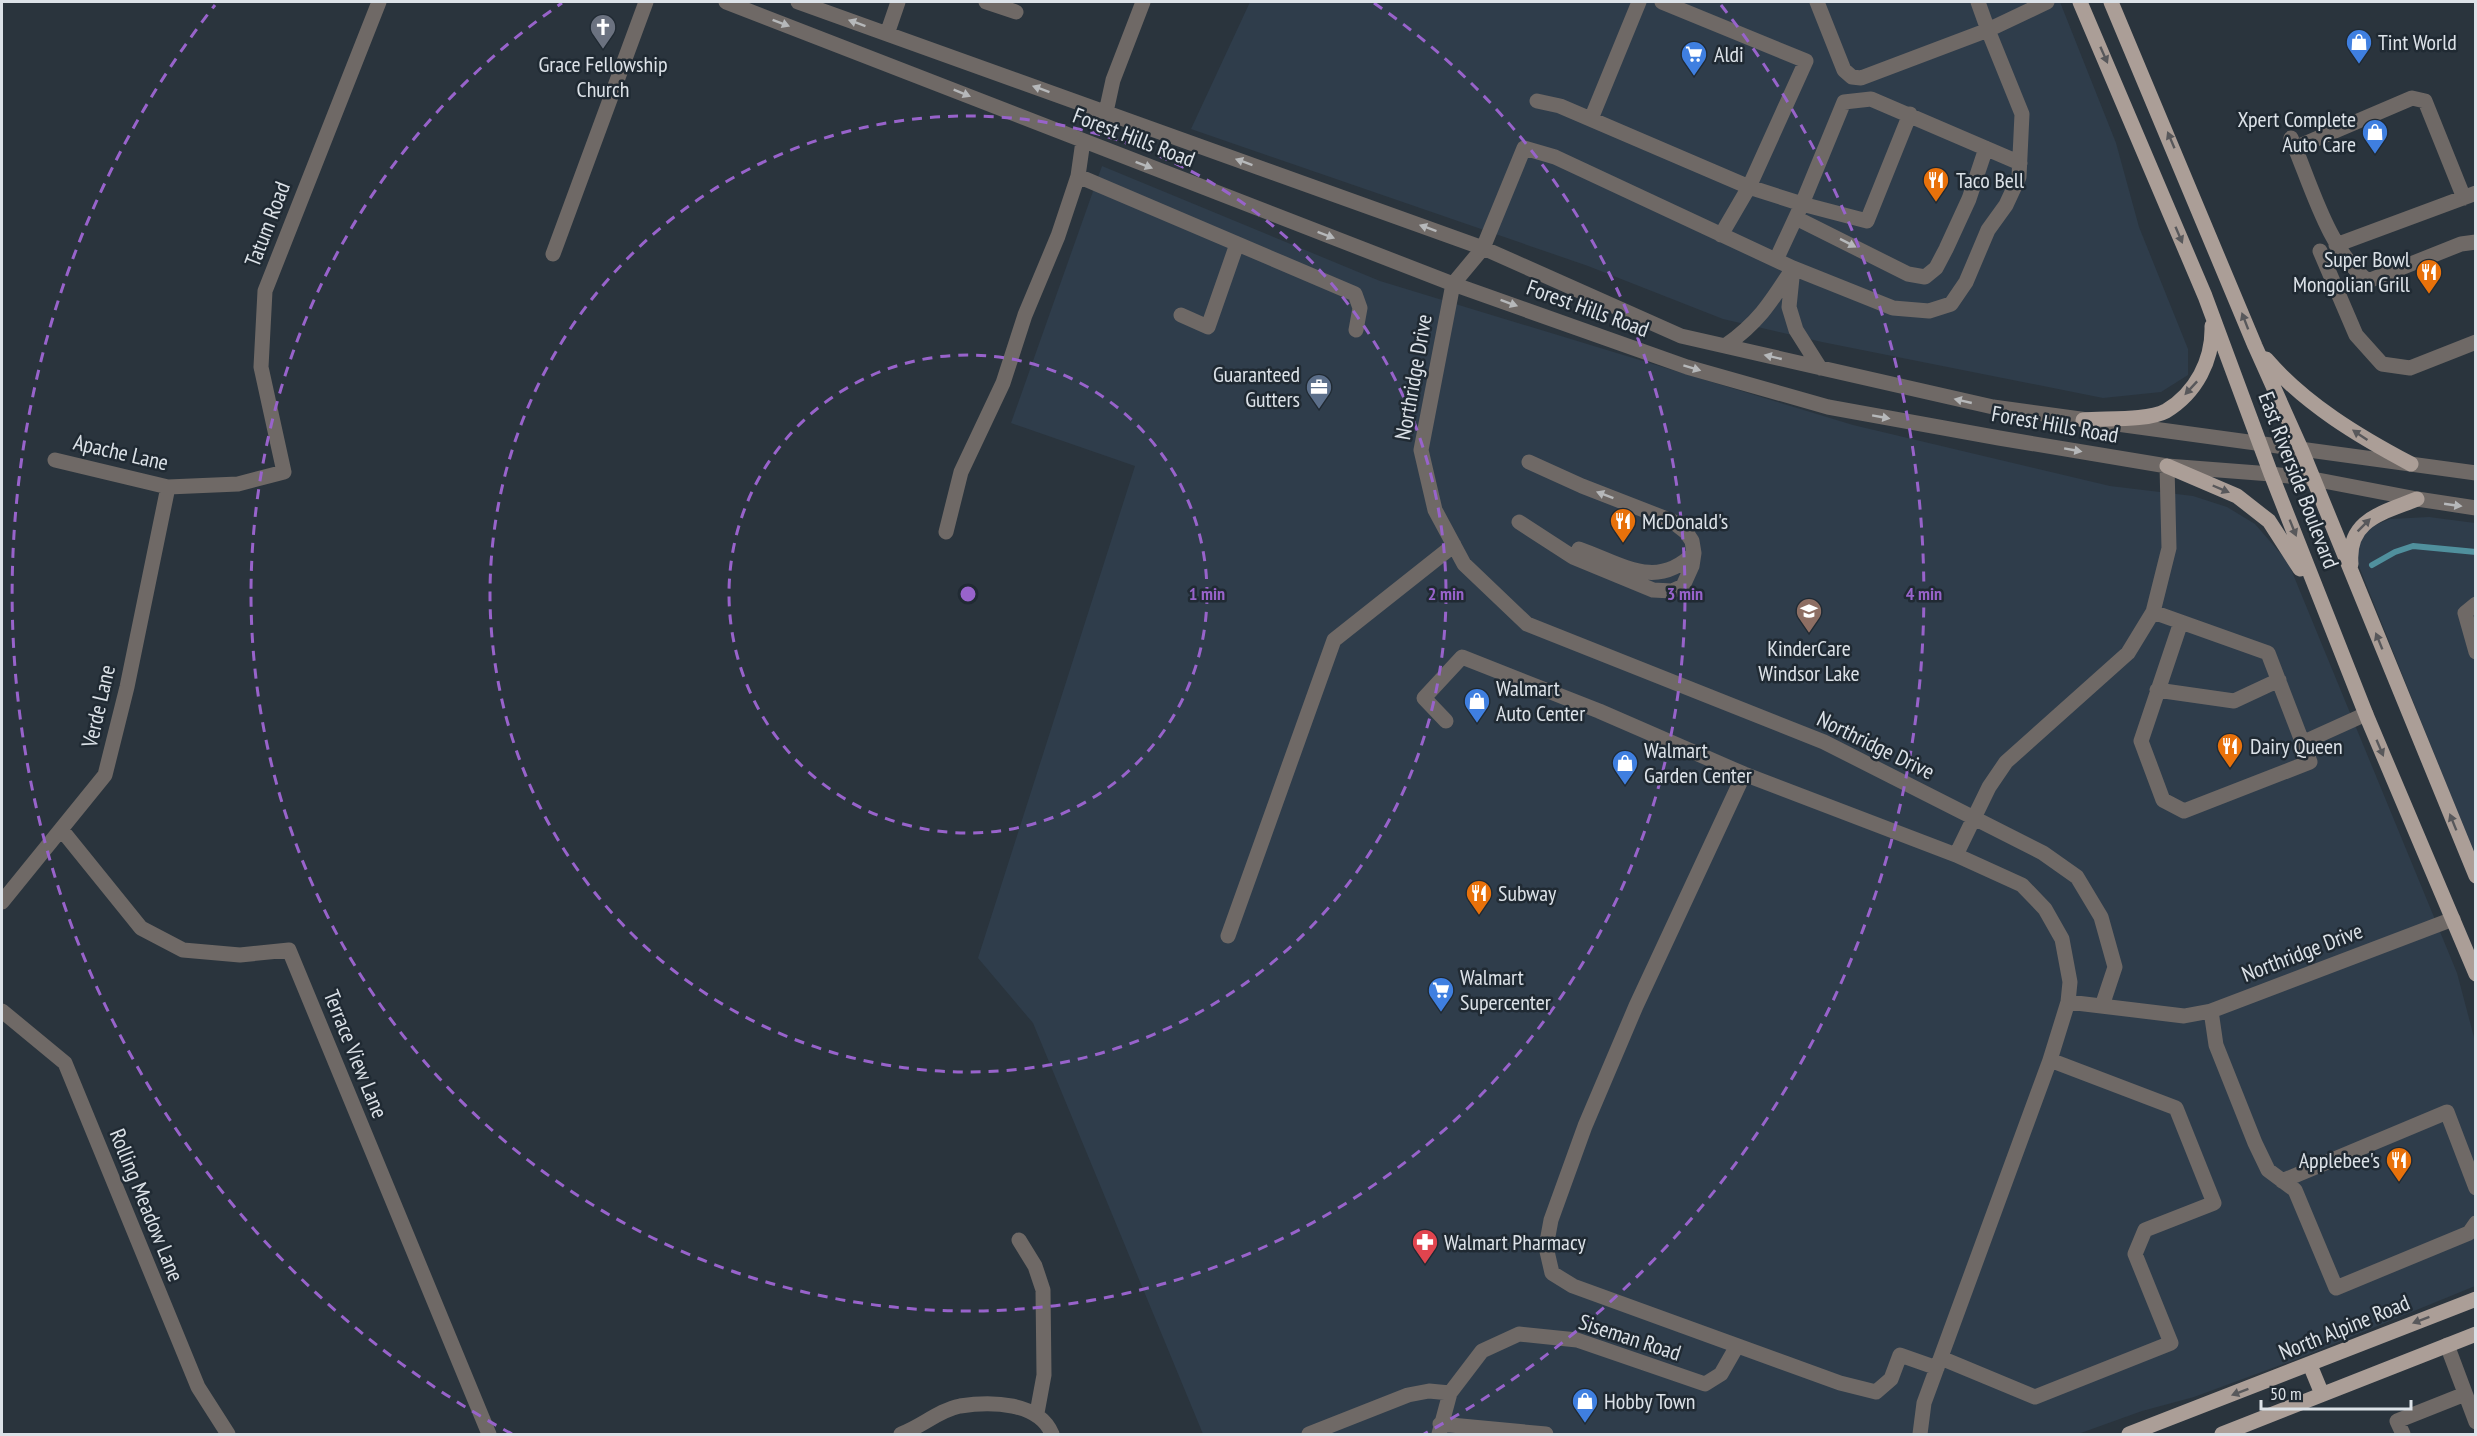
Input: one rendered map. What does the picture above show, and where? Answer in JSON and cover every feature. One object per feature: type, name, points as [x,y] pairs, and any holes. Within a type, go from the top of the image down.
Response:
[{"type":"main road","name":"East Riverside Boulevard","points":[[2080,2],[2110,68],[2212,314],[2271,474],[2366,714],[2475,974]]},
{"type":"main road","name":"East Riverside Boulevard","points":[[2111,2],[2255,346],[2302,452],[2475,876]]},
{"type":"main road","points":[[2083,420],[2148,416],[2165,411],[2202,376],[2212,345],[2212,314]]},
{"type":"main road","points":[[2255,346],[2285,380],[2311,401],[2369,441],[2411,464]]},
{"type":"main road","points":[[2167,466],[2237,496],[2269,521],[2292,554],[2330,622]]},
{"type":"main road","points":[[2362,598],[2352,574],[2350,553],[2356,532],[2372,517],[2417,500]]},
{"type":"main road","name":"North Alpine Road","points":[[2129,1434],[2475,1299]]},
{"type":"main road","points":[[2222,1434],[2475,1334]]},
{"type":"main road","points":[[2310,1365],[2322,1394]]},
{"type":"street","name":"Tatum Road","points":[[284,472],[261,367],[265,291],[379,2]]},
{"type":"street","points":[[554,254],[646,2]]},
{"type":"street","name":"Forest Hills Road","points":[[726,2],[1454,284],[1687,367],[1828,407],[2167,466],[2313,479],[2417,500],[2475,508]]},
{"type":"street","name":"Forest Hills Road","points":[[798,2],[1483,248],[1681,336],[1993,407],[2261,443],[2302,452],[2411,464],[2475,474]]},
{"type":"street","points":[[886,34],[898,2]]},
{"type":"street","points":[[986,2],[1016,12]]},
{"type":"street","points":[[1106,112],[1113,80],[1143,2]]},
{"type":"street","points":[[1591,119],[1640,2]]},
{"type":"street","points":[[1662,2],[1806,61],[1749,187],[1721,235]]},
{"type":"street","points":[[1817,2],[1844,70],[1852,76],[1861,78],[1988,30],[2047,2]]},
{"type":"street","points":[[1454,284],[1483,248],[1524,148],[1555,157],[1793,268],[1893,308],[1929,311],[1951,304],[1966,282],[1988,230],[2006,205],[2019,177],[2022,114],[1978,2]]},
{"type":"street","points":[[2336,245],[2470,195],[2425,101],[2412,98],[2293,143],[2336,245],[2355,271],[2368,281],[2461,244],[2475,242]]},
{"type":"street","points":[[1776,260],[1844,102],[1871,99],[2020,163]]},
{"type":"street","points":[[1537,101],[1560,106],[1749,187],[1799,211],[1908,274],[1925,277],[1936,268],[1951,239],[1976,181],[1986,148]]},
{"type":"street","points":[[1799,211],[1867,221],[1910,114]]},
{"type":"street","points":[[946,532],[961,472],[1003,383],[1025,315],[1058,236],[1078,176],[1083,141]]},
{"type":"street","points":[[1078,176],[1355,294],[1360,309],[1356,330]]},
{"type":"street","points":[[1181,315],[1208,327],[1237,243]]},
{"type":"street","points":[[2320,251],[2356,335],[2382,364],[2410,368],[2475,342]]},
{"type":"street","points":[[1725,346],[1748,330],[1766,310],[1793,268]]},
{"type":"street","points":[[1793,268],[1789,307],[1796,330],[1820,368]]},
{"type":"street","name":"Northridge Drive","points":[[1454,284],[1421,450],[1435,510],[1464,564],[1527,624],[1824,742],[2043,853],[2076,877],[2101,917],[2115,967],[2102,1006],[2184,1016],[2211,1011],[2453,919]]},
{"type":"street","name":"Apache Lane","points":[[55,460],[168,487],[238,483],[284,472]]},
{"type":"street","points":[[1529,462],[1582,486],[1672,521],[1686,532],[1692,541],[1694,553],[1692,566],[1683,586],[1672,591],[1653,590],[1573,557],[1519,522],[1571,546],[1649,574],[1681,566],[1694,553]]},
{"type":"street","points":[[1956,855],[1989,787],[2006,762],[2128,653],[2153,612],[2169,549],[2167,466]]},
{"type":"street","name":"Verde Lane","points":[[2,902],[105,775],[127,687],[168,487]]},
{"type":"street","points":[[1228,936],[1334,640],[1454,545]]},
{"type":"street","points":[[2475,604],[2465,613],[2475,652]]},
{"type":"street","points":[[2153,612],[2268,653],[2310,762],[2184,811],[2163,800],[2140,741],[2181,622]]},
{"type":"street","points":[[1446,721],[1424,698],[1462,657],[1599,711],[1744,774],[1956,855],[2022,885],[2045,909],[2062,939],[2070,982],[2068,1002],[2050,1060],[1924,1403],[1920,1434]]},
{"type":"street","points":[[2157,690],[2234,701],[2279,680]]},
{"type":"street","points":[[2304,742],[2366,714]]},
{"type":"street","points":[[1744,774],[1636,1006],[1589,1116],[1551,1220],[1546,1246],[1552,1273],[1573,1286],[1840,1383],[1876,1392],[1891,1379],[1900,1355],[1939,1363],[2035,1397],[2170,1343],[2135,1254],[2145,1230],[2214,1203],[2176,1108],[2050,1060]]},
{"type":"street","name":"Terrace View Lane","points":[[61,829],[141,928],[183,950],[240,955],[289,950],[489,1434]]},
{"type":"street","points":[[2068,1002],[2102,1006]]},
{"type":"street","name":"Rolling Meadow Lane","points":[[2,1011],[65,1063],[198,1387],[228,1434]]},
{"type":"street","points":[[2211,1011],[2216,1045],[2255,1143],[2268,1170],[2295,1190],[2336,1288],[2469,1233],[2475,1223]]},
{"type":"street","points":[[2282,1181],[2446,1112],[2475,1188]]},
{"type":"street","points":[[1019,1240],[1035,1266],[1043,1290],[1044,1375],[1037,1413]]},
{"type":"street","name":"Siseman Road","points":[[1440,1429],[1450,1393],[1482,1351],[1518,1334],[1577,1340],[1705,1384],[1721,1374],[1737,1346]]},
{"type":"street","points":[[2447,1345],[2474,1415]]},
{"type":"street","points":[[1309,1434],[1408,1395],[1429,1391],[1450,1393]]},
{"type":"street","points":[[2403,1434],[2397,1420],[2465,1394]]},
{"type":"street","points":[[901,1434],[960,1406],[995,1405],[1019,1407],[1037,1413],[1048,1425],[1052,1434]]},
{"type":"street","points":[[1440,1429],[1546,1434]]},
{"type":"shaded area","points":[[1250,2],[2060,2],[2116,143],[2139,227],[2188,349],[2188,375],[2161,392],[2103,398],[1822,342],[1723,319],[1588,266],[1191,129]]},
{"type":"shaded area","points":[[1102,166],[1380,281],[1853,425],[2110,486],[2193,496],[2227,507],[2255,524],[2288,562],[2457,973],[2475,1041],[2475,1286],[2297,1359],[2194,1397],[2142,1411],[2078,1434],[1203,1434],[1033,1023],[978,958],[1135,466],[1011,423]]},
{"type":"shaded area","points":[[2429,517],[2475,523],[2475,856],[2358,564],[2357,543],[2366,529],[2390,519]]},
{"type":"waterway","points":[[2372,565],[2395,552],[2413,546],[2476,552]]},
{"type":"place","name":"Grace Fellowship Church","points":[[603,50]]},
{"type":"place","name":"Tint World","points":[[2359,65]]},
{"type":"place","name":"Aldi","points":[[1694,77]]},
{"type":"place","name":"Xpert Complete Auto Care","points":[[2375,155]]},
{"type":"place","name":"Taco Bell","points":[[1936,203]]},
{"type":"place","name":"Super Bowl Mongolian Grill","points":[[2429,295]]},
{"type":"place","name":"Guaranteed Gutters","points":[[1319,410]]},
{"type":"place","name":"McDonald's","points":[[1623,544]]},
{"type":"place","name":"KinderCare Windsor Lake","points":[[1809,634]]},
{"type":"place","name":"Walmart Auto Center","points":[[1477,724]]},
{"type":"place","name":"Dairy Queen","points":[[2230,769]]},
{"type":"place","name":"Walmart Garden Center","points":[[1625,786]]},
{"type":"place","name":"Subway","points":[[1479,916]]},
{"type":"place","name":"Walmart Supercenter","points":[[1441,1013]]},
{"type":"place","name":"Applebee's","points":[[2399,1183]]},
{"type":"place","name":"Walmart Pharmacy","points":[[1425,1265]]},
{"type":"place","name":"Hobby Town","points":[[1585,1424]]}]
